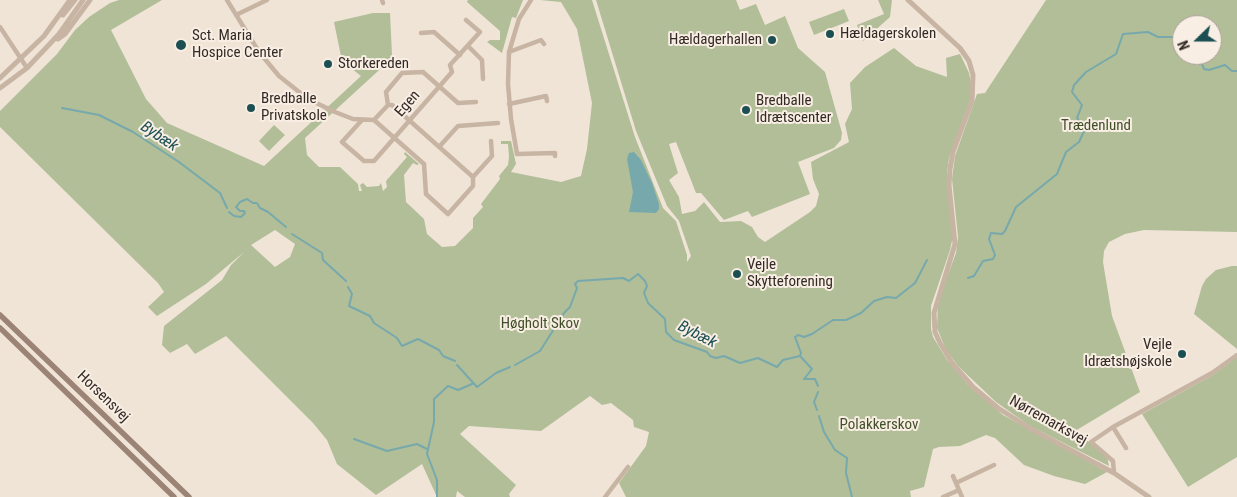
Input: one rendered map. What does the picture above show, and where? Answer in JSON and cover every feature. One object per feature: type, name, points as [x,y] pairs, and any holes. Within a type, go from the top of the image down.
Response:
[{"type":"main road","name":"Horsensvej","points":[[0,315],[189,497]]},
{"type":"main road","name":"Horsensvej","points":[[0,328],[174,497]]},
{"type":"street","points":[[0,78],[44,36],[70,0]]},
{"type":"street","points":[[44,36],[50,33],[75,0]]},
{"type":"street","points":[[0,88],[27,68],[51,42],[83,0]]},
{"type":"street","points":[[51,42],[65,34],[90,0]]},
{"type":"street","points":[[227,0],[259,52],[279,76],[308,99],[335,112],[362,120],[374,120],[424,164],[426,194],[448,214],[473,186],[473,177],[492,156],[491,141]]},
{"type":"street","points":[[236,15],[267,0]]},
{"type":"street","points":[[531,0],[519,19],[509,52],[509,104],[517,154],[555,153],[555,156]]},
{"type":"street","name":"Nørremarksvej","points":[[908,0],[960,48],[969,61],[973,75],[972,101],[953,152],[950,169],[949,185],[955,244],[934,313],[935,332],[940,343],[952,363],[973,387],[998,408],[1031,429],[1114,473],[1149,497]]},
{"type":"street","points":[[466,20],[480,32],[468,46],[482,60],[483,79]]},
{"type":"street","points":[[0,27],[27,68]]},
{"type":"street","points":[[421,33],[434,32],[460,55]]},
{"type":"street","points":[[509,52],[542,40],[544,44]]},
{"type":"street","name":"Egen","points":[[362,120],[342,142],[364,161],[374,161],[452,72],[450,65],[468,46]]},
{"type":"street","points":[[388,105],[386,92],[402,73],[423,72],[440,86]]},
{"type":"street","name":"Egen","points":[[440,86],[458,103],[476,102]]},
{"type":"street","points":[[509,104],[546,96],[547,101]]},
{"type":"street","points":[[374,120],[388,105]]},
{"type":"street","points":[[388,105],[392,105],[473,177]]},
{"type":"street","points":[[439,147],[458,126],[498,123]]},
{"type":"street","points":[[1114,473],[1114,465],[1110,457],[1091,442],[1113,427],[1212,373],[1237,356]]},
{"type":"street","points":[[1113,427],[1126,448]]},
{"type":"street","points":[[956,483],[994,465]]},
{"type":"street","points":[[605,497],[628,467]]},
{"type":"street","points":[[953,476],[962,497]]},
{"type":"street","points":[[943,497],[959,490]]},
{"type":"green space","points":[[119,0],[162,0],[111,30],[146,99],[167,123],[264,166],[361,76],[342,61],[334,22],[373,13],[390,13],[392,55],[389,61],[305,138],[307,155],[319,167],[340,167],[358,184],[359,191],[362,191],[360,185],[363,183],[367,187],[379,186],[381,183],[383,191],[387,187],[386,181],[407,157],[404,154],[405,152],[419,164],[413,163],[404,175],[406,202],[424,219],[427,234],[442,247],[455,246],[473,228],[473,218],[483,207],[481,204],[508,165],[508,144],[501,144],[501,141],[511,141],[516,164],[511,172],[561,182],[581,176],[587,149],[592,103],[577,29],[561,2],[540,0],[592,0],[635,137],[663,208],[676,221],[687,255],[687,262],[691,256],[679,221],[667,206],[636,131],[596,0],[736,0],[740,10],[756,4],[765,25],[785,16],[798,48],[825,72],[842,133],[841,140],[834,148],[798,162],[810,194],[752,217],[748,211],[724,220],[701,193],[696,193],[676,142],[669,144],[678,173],[669,180],[679,197],[682,214],[695,211],[704,202],[720,222],[741,221],[752,227],[758,237],[765,242],[816,206],[819,194],[813,179],[811,162],[849,142],[845,124],[852,109],[850,83],[865,67],[894,48],[916,66],[947,77],[946,58],[960,54],[969,73],[971,83],[970,100],[949,158],[947,172],[953,236],[931,306],[933,337],[947,360],[968,385],[1003,415],[1107,472],[1085,484],[1054,476],[1024,465],[995,438],[986,435],[960,446],[933,449],[924,487],[910,491],[911,497],[626,497],[619,483],[646,446],[649,432],[634,427],[633,420],[611,403],[602,405],[590,396],[541,431],[469,426],[460,434],[516,485],[509,494],[510,497],[465,497],[457,491],[456,497],[437,497],[422,464],[376,495],[337,464],[327,440],[313,423],[226,336],[195,354],[187,344],[170,353],[162,345],[164,326],[222,280],[231,265],[244,252],[206,284],[157,316],[148,307],[164,292],[158,283],[0,127],[0,111],[57,54],[75,30],[89,17],[110,3]],"holes":[[[275,230],[295,244],[290,257],[275,267],[251,245]]]},
{"type":"green space","points":[[468,0],[523,0],[516,18],[512,17],[502,53],[487,42],[490,40],[500,40],[500,31],[467,2]]},
{"type":"green space","points":[[878,0],[892,0],[890,17],[863,41],[857,25],[884,14]]},
{"type":"green space","name":"Trædenlund","points":[[1046,0],[1237,0],[1237,232],[1144,230],[1125,234],[1109,242],[1104,251],[1103,262],[1112,316],[1140,392],[1075,431],[1107,456],[1109,466],[1030,426],[996,402],[958,366],[946,350],[937,328],[938,301],[956,253],[958,237],[952,179],[955,156],[977,94],[985,93]]},
{"type":"green space","points":[[844,9],[849,21],[814,35],[809,22]]},
{"type":"green space","points":[[274,125],[285,135],[269,151],[259,141]]},
{"type":"green space","points":[[1237,266],[1237,349],[1194,314],[1202,286],[1206,279],[1216,270]]},
{"type":"green space","points":[[1237,357],[1237,457],[1188,487],[1142,414],[1213,375]]},
{"type":"water","points":[[634,152],[641,160],[652,183],[659,204],[659,209],[656,213],[629,212],[633,192],[627,159],[629,153]]},
{"type":"waterway","name":"Bybæk","points":[[968,278],[974,276],[983,261],[993,259],[995,255],[989,239],[991,233],[1002,234],[1005,231],[1016,207],[1057,174],[1066,152],[1079,142],[1085,129],[1077,118],[1082,105],[1072,92],[1074,85],[1086,72],[1116,54],[1123,34],[1148,32],[1158,37],[1172,37]]},
{"type":"waterway","name":"Bybæk","points":[[1202,65],[1204,69],[1209,70],[1225,65],[1232,71],[1237,71]]},
{"type":"waterway","name":"Bybæk","points":[[62,108],[99,115],[133,132],[179,162],[220,193],[227,208]]},
{"type":"waterway","name":"Bybæk","points":[[229,212],[234,216],[241,217],[245,213],[236,207],[240,202],[247,199],[257,203],[260,208],[286,227]]},
{"type":"waterway","name":"Bybæk","points":[[292,234],[322,253],[323,260],[346,281]]},
{"type":"waterway","name":"Bybæk","points":[[515,365],[540,351],[564,313],[570,307],[577,288],[575,284],[578,281],[623,278],[629,281],[638,274],[647,286],[644,293],[648,303],[665,319],[666,332],[674,340],[707,352],[710,356],[716,358],[724,356],[740,363],[758,358],[777,367],[783,360],[800,356],[801,353],[795,337],[798,335],[804,337],[812,334],[833,320],[846,320],[861,313],[874,301],[887,297],[896,298],[915,283],[927,260]]},
{"type":"waterway","name":"Bybæk","points":[[348,287],[352,294],[349,306],[370,316],[374,323],[397,338],[402,346],[418,339],[439,350],[443,356],[455,361]]},
{"type":"waterway","points":[[800,356],[812,369],[804,379],[815,379],[818,386]]},
{"type":"waterway","name":"Bybæk","points":[[457,365],[477,387],[496,373],[510,367]]},
{"type":"waterway","points":[[437,497],[437,480],[427,454],[434,422],[434,399],[448,386],[458,390],[472,384]]},
{"type":"waterway","points":[[817,410],[814,402],[818,392]]},
{"type":"waterway","points":[[819,416],[824,432],[835,450],[847,458],[846,473],[852,497]]},
{"type":"waterway","points":[[354,439],[387,451],[417,444],[427,449]]},
{"type":"place","name":"Hældagerskolen","points":[[830,34]]},
{"type":"place","name":"Hældagerhallen","points":[[772,40]]},
{"type":"place","name":"Sct. Maria Hospice Center","points":[[181,45]]},
{"type":"place","name":"Storkereden","points":[[328,64]]},
{"type":"place","name":"Bredballe Privatskole","points":[[251,108]]},
{"type":"place","name":"Bredballe Idrætscenter","points":[[746,110]]},
{"type":"place","name":"Vejle Skytteforening","points":[[737,274]]},
{"type":"place","name":"Vejle Idrætshøjskole","points":[[1182,354]]},
{"type":"park label","name":"Høgholt Skov","points":[[540,324]]},
{"type":"park label","name":"Polakkerskov","points":[[879,425]]}]
